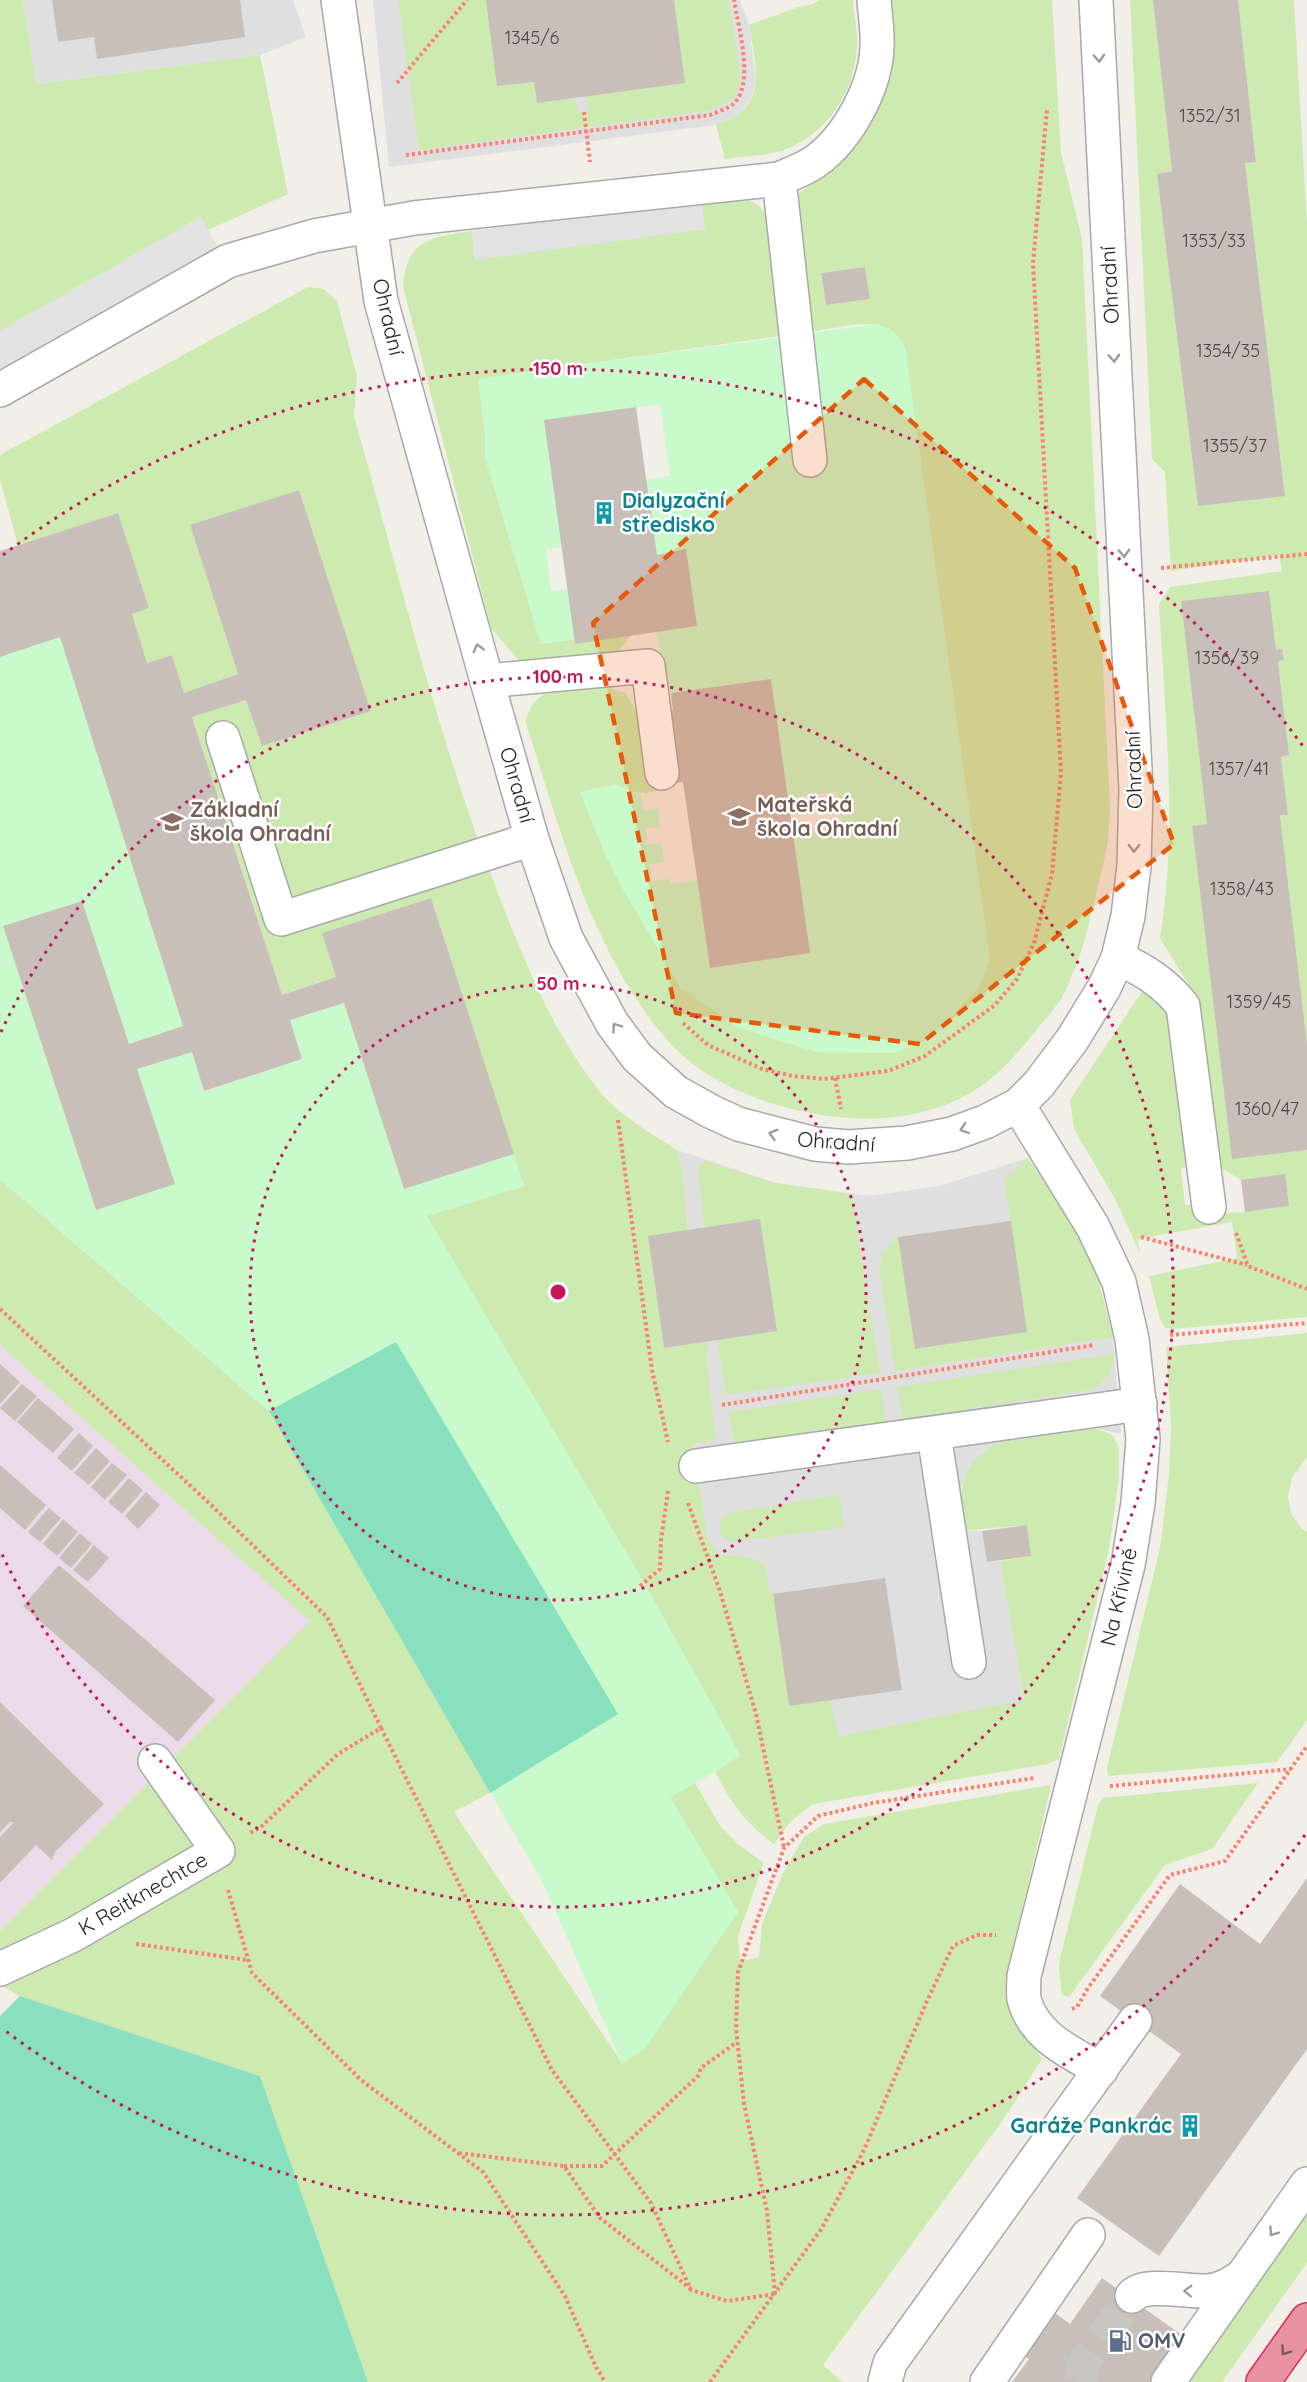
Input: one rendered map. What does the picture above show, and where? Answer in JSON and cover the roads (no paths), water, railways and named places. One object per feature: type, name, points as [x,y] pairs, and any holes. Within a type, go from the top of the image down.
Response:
[{"type":"highway","points":[[1263,2382],[1307,2320]]},
{"type":"street","name":"Ohradní","points":[[338,0],[381,301],[532,839],[566,938],[612,1023],[638,1056],[676,1092],[738,1124],[815,1144],[873,1147],[952,1134],[985,1122],[1018,1106],[1039,1084],[1072,1040],[1104,988],[1118,958],[1128,916],[1134,866],[1135,800],[1096,0]]},
{"type":"street","points":[[0,390],[228,261],[314,236],[371,224],[779,179],[809,166],[836,144],[857,113],[870,81],[877,47],[874,0]]},
{"type":"street","points":[[779,179],[810,460]]},
{"type":"street","points":[[487,681],[648,666],[662,773]]},
{"type":"street","points":[[223,738],[281,918],[532,839]]},
{"type":"street","points":[[1118,958],[1145,971],[1170,990],[1183,1006],[1209,1207]]},
{"type":"street","name":"Na Křivině","points":[[1018,1106],[1093,1227],[1119,1282],[1132,1339],[1140,1404],[1143,1439],[1138,1503],[1128,1565],[1077,1772],[1032,1935],[1024,1976],[1024,1998],[1036,2026],[1056,2045],[1101,2070]]},
{"type":"street","points":[[683,1470],[1140,1404]]},
{"type":"street","points":[[934,1434],[969,1662]]},
{"type":"street","name":"K Reitknechtce","points":[[0,1969],[73,1935],[218,1851],[155,1761]]},
{"type":"street","points":[[885,2382],[890,2363],[1135,2021]]},
{"type":"street","points":[[1168,2382],[1307,2184]]},
{"type":"street","points":[[987,2382],[1088,2235]]},
{"type":"street","points":[[1132,2296],[1148,2289],[1192,2291],[1219,2289],[1242,2276]]},
{"type":"tunnel","points":[[1080,2382],[1084,2363],[1132,2296]]},
{"type":"place","name":"Dialyzační středisko","points":[[604,513]]},
{"type":"place","name":"Mateřská škola Ohradní","points":[[739,817]]},
{"type":"place","name":"Základní škola Ohradní","points":[[172,822]]},
{"type":"place","name":"Garáže Pankrác","points":[[1190,2126]]},
{"type":"place","name":"OMV","points":[[1120,2341]]}]
